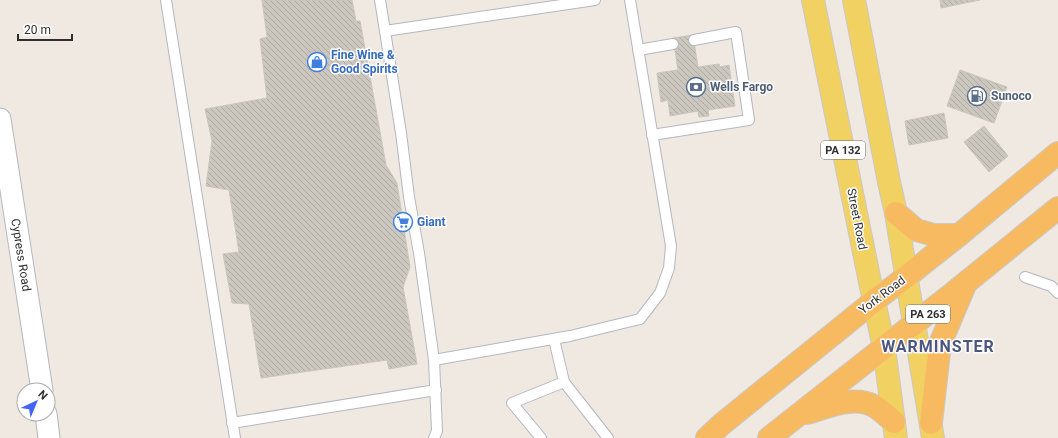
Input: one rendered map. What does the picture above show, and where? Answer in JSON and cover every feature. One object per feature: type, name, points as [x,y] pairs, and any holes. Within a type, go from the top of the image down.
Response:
[{"type":"highway","name":"York Road","points":[[708,438],[722,424],[874,301],[959,235],[1058,153]]},
{"type":"highway","name":"PA 263","points":[[769,438],[966,284],[1058,208]]},
{"type":"highway","points":[[896,213],[916,230],[934,235],[959,235]]},
{"type":"highway","points":[[932,430],[940,344],[966,284]]},
{"type":"highway","points":[[797,416],[845,402],[864,402],[875,407],[895,430]]},
{"type":"main road","name":"Street Road","points":[[813,0],[884,348],[895,430]]},
{"type":"main road","name":"PA 132","points":[[854,0],[896,213],[932,430]]},
{"type":"street","name":"Cypress Road","points":[[0,119],[41,382]]},
{"type":"street","points":[[47,422],[50,438]]},
{"type":"lane","points":[[166,0],[234,438]]},
{"type":"lane","points":[[380,0],[434,360],[437,431],[434,438]]},
{"type":"lane","points":[[385,31],[595,0]]},
{"type":"lane","points":[[434,360],[570,336],[640,319],[660,293],[669,268],[671,246],[630,0]]},
{"type":"lane","points":[[652,135],[749,120],[736,32],[694,40]]},
{"type":"lane","points":[[638,50],[673,44]]},
{"type":"lane","points":[[1025,277],[1051,286],[1058,294]]},
{"type":"lane","points":[[554,339],[564,382],[608,438]]},
{"type":"lane","points":[[541,438],[512,403],[564,382]]},
{"type":"lane","points":[[232,423],[436,390]]},
{"type":"building","points":[[262,0],[352,0],[356,21],[360,21],[386,165],[397,183],[410,267],[403,287],[417,364],[389,369],[387,360],[261,378],[249,304],[232,303],[223,254],[239,252],[229,190],[206,186],[212,141],[205,109],[267,98],[260,39],[267,37]]},
{"type":"building","points":[[940,0],[980,0],[941,8]]},
{"type":"building","name":"Wells Fargo","points":[[693,35],[698,67],[719,64],[720,67],[729,65],[735,106],[708,110],[709,116],[699,117],[698,111],[670,116],[668,100],[661,102],[657,73],[678,70],[673,38]]},
{"type":"building","name":"Sunoco","points":[[960,70],[1007,87],[994,123],[947,106]]},
{"type":"building","points":[[944,113],[948,138],[909,145],[905,121]]},
{"type":"building","points":[[984,126],[1008,156],[989,172],[964,142]]},
{"type":"place","name":"Fine Wine & Good Spirits","points":[[317,62]]},
{"type":"place","name":"Wells Fargo","points":[[696,87]]},
{"type":"place","name":"Sunoco","points":[[977,96]]},
{"type":"place","name":"Giant","points":[[403,222]]},
{"type":"district","name":"WARMINSTER","points":[[938,346]]}]
